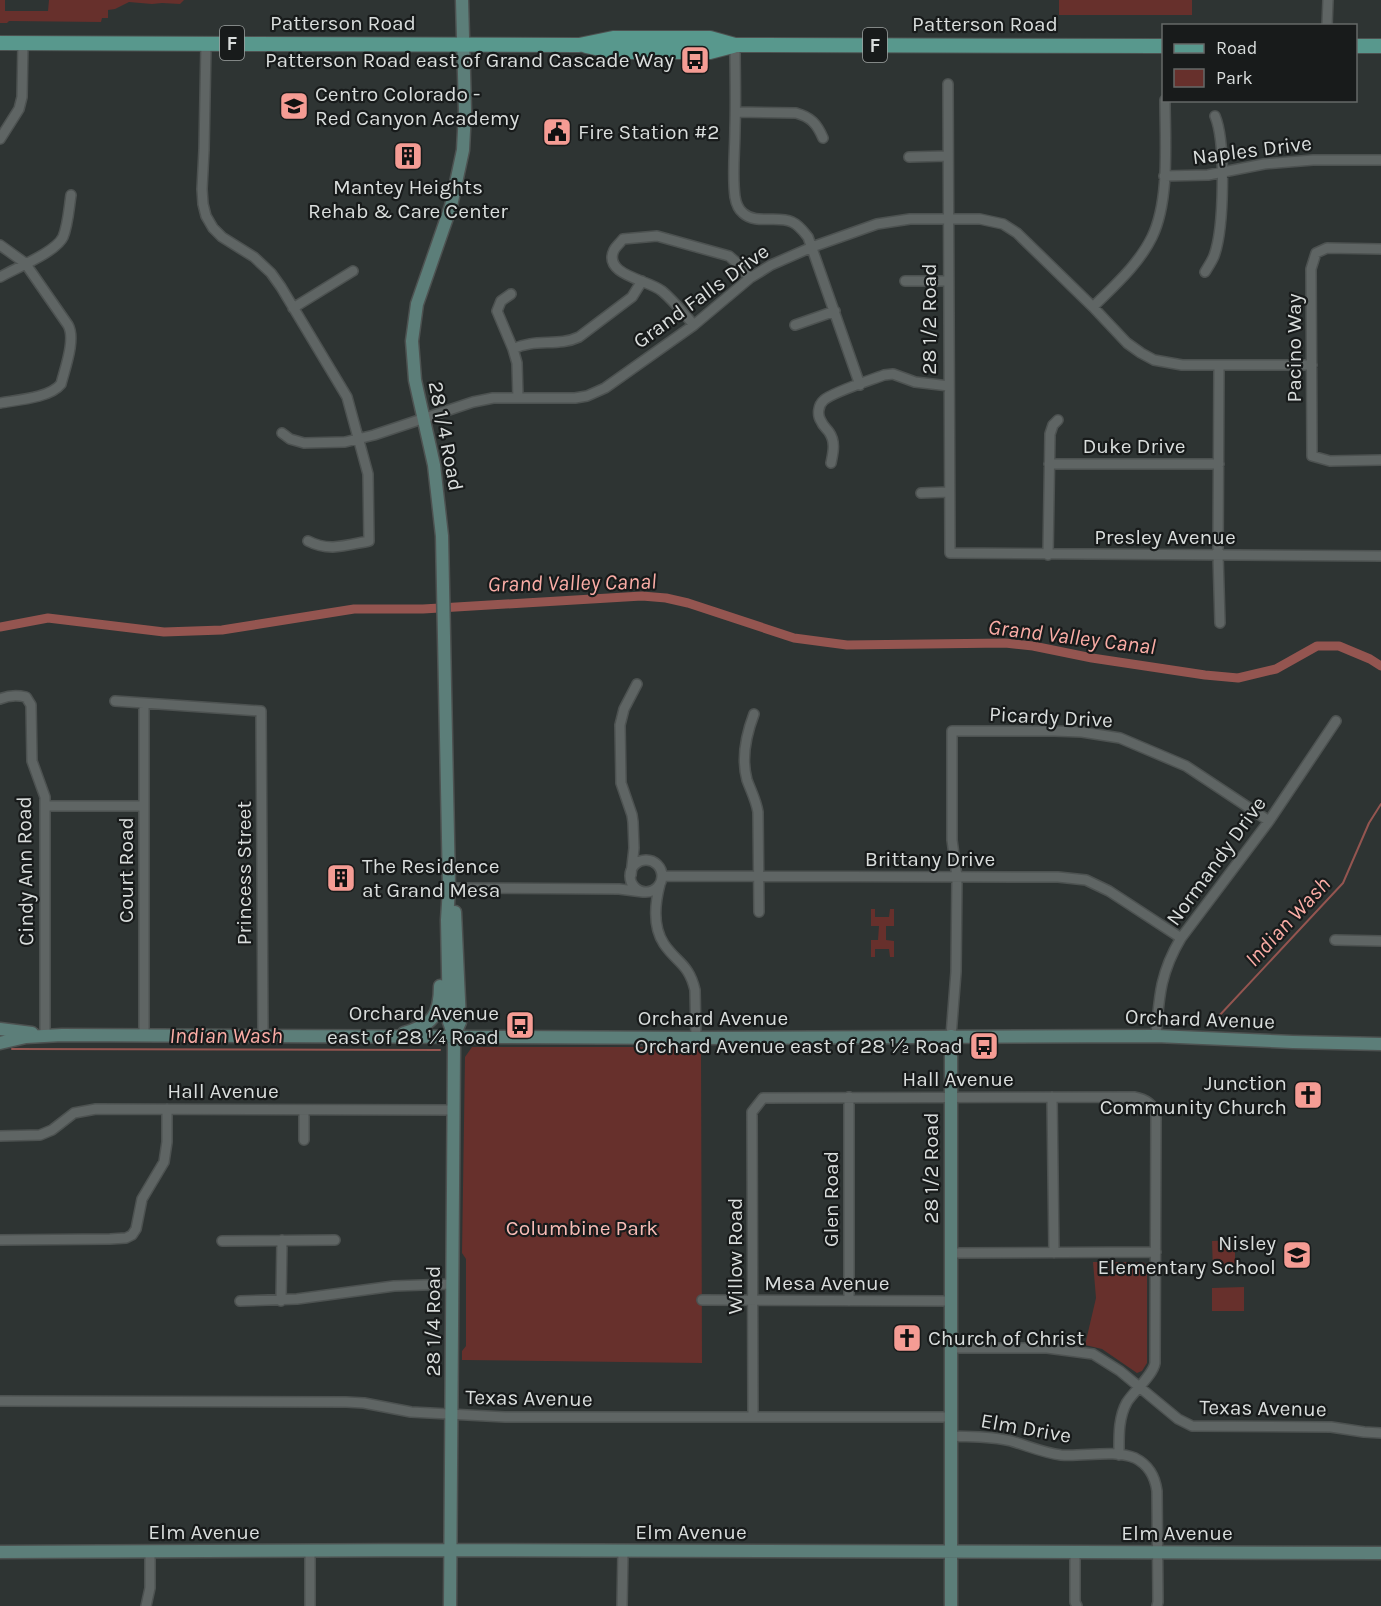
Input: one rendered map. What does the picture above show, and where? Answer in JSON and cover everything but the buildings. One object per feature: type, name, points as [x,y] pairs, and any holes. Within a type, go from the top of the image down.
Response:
[{"type":"main road","name":"Patterson Road","points":[[0,43],[579,45],[613,38],[710,38],[735,45],[1162,46]]},
{"type":"main road","points":[[1357,46],[1381,46]]},
{"type":"street","name":"28 1/4 Road","points":[[454,1036],[449,1022],[447,920],[449,888],[442,536],[434,465],[413,365],[413,329],[421,289],[451,206],[460,169],[465,131],[462,0]]},
{"type":"street","points":[[1327,24],[1328,0]]},
{"type":"street","points":[[0,139],[19,110],[22,97],[23,43]]},
{"type":"street","points":[[206,44],[202,189],[202,204],[206,216],[222,237],[254,257],[271,273],[293,308],[347,397],[368,474],[369,541],[332,547],[320,547],[309,541]]},
{"type":"street","points":[[735,45],[735,198],[742,213],[749,217],[790,221],[808,237],[860,385]]},
{"type":"street","name":"28 1/2 Road","points":[[948,84],[950,554]]},
{"type":"street","points":[[1093,307],[1132,266],[1152,238],[1161,207],[1164,176],[1165,102]]},
{"type":"street","points":[[736,112],[796,112],[812,120],[823,138]]},
{"type":"street","points":[[1206,272],[1214,255],[1220,229],[1222,152],[1219,127],[1215,116]]},
{"type":"street","points":[[909,157],[948,156]]},
{"type":"street","name":"Naples Drive","points":[[1164,176],[1208,176],[1264,164],[1312,160],[1381,160]]},
{"type":"street","points":[[0,277],[51,250],[59,243],[64,234],[71,195]]},
{"type":"street","name":"Grand Falls Drive","points":[[282,433],[290,439],[304,443],[345,442],[374,435],[473,402],[493,398],[575,398],[594,394],[694,325],[750,278],[771,265],[812,247],[894,220],[980,219],[1003,224],[1017,233],[1127,343],[1154,360],[1182,365],[1312,365]]},
{"type":"street","points":[[694,325],[661,290],[618,271],[613,257],[614,249],[623,239],[657,236],[729,256],[750,278]]},
{"type":"street","points":[[0,245],[25,263],[68,325],[72,339],[61,384],[56,390],[0,403]]},
{"type":"street","name":"Pacino Way","points":[[1381,249],[1327,248],[1316,253],[1311,269],[1312,456],[1330,461],[1381,460]]},
{"type":"street","points":[[293,308],[353,272]]},
{"type":"street","points":[[513,349],[535,342],[557,343],[579,337],[632,297],[642,281]]},
{"type":"street","points":[[905,281],[948,281]]},
{"type":"street","points":[[511,294],[501,302],[497,311],[517,363],[518,398]]},
{"type":"street","points":[[795,325],[835,310]]},
{"type":"street","points":[[1219,366],[1220,623]]},
{"type":"street","points":[[831,463],[834,449],[833,438],[818,416],[823,401],[884,375],[893,374],[915,382],[949,386]]},
{"type":"street","points":[[1048,555],[1050,434],[1053,425],[1058,420]]},
{"type":"street","name":"Duke Drive","points":[[1049,464],[1219,464]]},
{"type":"street","points":[[921,493],[950,492]]},
{"type":"street","name":"Presley Avenue","points":[[950,554],[1381,556]]},
{"type":"street","points":[[637,684],[622,714],[620,725],[621,783],[633,822],[634,848],[631,879],[635,887],[643,892]]},
{"type":"street","name":"Cindy Ann Road","points":[[0,699],[14,695],[26,697],[31,705],[32,762],[43,790],[45,806],[45,1035]]},
{"type":"street","points":[[115,701],[144,704]]},
{"type":"street","name":"Princess Street","points":[[144,704],[261,711],[263,1035]]},
{"type":"street","name":"Court Road","points":[[144,704],[144,1035]]},
{"type":"street","points":[[754,714],[747,736],[745,766],[758,812],[759,912]]},
{"type":"street","name":"Normandy Drive","points":[[1156,1036],[1162,979],[1172,953],[1269,821],[1336,721]]},
{"type":"street","name":"28 1/2 Road","points":[[951,1606],[951,1036],[956,972],[957,877],[952,840],[952,731]]},
{"type":"street","name":"Picardy Drive","points":[[952,731],[1063,731],[1119,738],[1186,766],[1269,821]]},
{"type":"street","points":[[45,806],[144,806]]},
{"type":"street","points":[[631,875],[639,862],[649,861],[658,867],[661,880],[656,905],[657,926],[665,945],[687,970],[693,983],[696,1038]]},
{"type":"street","name":"Brittany Drive","points":[[661,880],[760,876],[1058,877],[1086,880],[1109,891],[1181,938]]},
{"type":"street","points":[[449,888],[612,888],[643,892],[654,890],[661,880]]},
{"type":"street","name":"28 1/4 Road","points":[[449,888],[455,915],[460,1022],[454,1036],[450,1606]]},
{"type":"street","points":[[389,1036],[422,1027],[437,1011],[440,1002],[440,951],[447,920]]},
{"type":"street","points":[[1335,940],[1381,941]]},
{"type":"street","name":"Orchard Avenue","points":[[0,1031],[45,1035]]},
{"type":"street","name":"Orchard Avenue","points":[[0,1043],[45,1035],[263,1035],[696,1038],[1156,1036],[1381,1044]]},
{"type":"street","name":"Glen Road","points":[[849,1097],[849,1301]]},
{"type":"street","points":[[1052,1097],[1054,1253]]},
{"type":"street","name":"Hall Avenue","points":[[763,1098],[1141,1098],[1154,1108],[1156,1121],[1156,1252]]},
{"type":"street","name":"Willow Road","points":[[753,1417],[752,1112],[763,1098]]},
{"type":"street","points":[[0,1240],[110,1239],[126,1238],[132,1235],[136,1229],[142,1199],[164,1162],[167,1142],[167,1109]]},
{"type":"street","points":[[304,1110],[304,1140]]},
{"type":"street","name":"Hall Avenue","points":[[0,1136],[40,1135],[52,1130],[74,1113],[83,1111],[453,1110]]},
{"type":"street","points":[[222,1240],[335,1240]]},
{"type":"street","points":[[281,1301],[282,1240]]},
{"type":"street","points":[[951,1254],[1156,1252],[1154,1369],[1122,1412],[1119,1455]]},
{"type":"street","points":[[240,1301],[281,1301],[394,1286],[452,1284]]},
{"type":"street","name":"Mesa Avenue","points":[[702,1300],[951,1301]]},
{"type":"street","name":"Texas Avenue","points":[[951,1348],[1047,1348],[1094,1354],[1120,1371],[1178,1419],[1192,1426],[1330,1427],[1381,1433]]},
{"type":"street","name":"Texas Avenue","points":[[0,1401],[346,1402],[411,1412],[505,1417],[951,1417]]},
{"type":"street","name":"Elm Drive","points":[[951,1436],[997,1438],[1062,1455],[1130,1456],[1143,1463],[1152,1473],[1157,1491],[1159,1553]]},
{"type":"street","name":"Elm Avenue","points":[[0,1552],[450,1550],[1381,1553]]},
{"type":"street","points":[[310,1551],[310,1606]]},
{"type":"street","points":[[622,1606],[623,1551]]},
{"type":"street","points":[[146,1606],[150,1588],[150,1552]]},
{"type":"street","points":[[1075,1552],[1075,1602],[1077,1606]]},
{"type":"street","points":[[1157,1606],[1159,1553]]},
{"type":"green space","points":[[0,0],[5,0],[5,11],[48,11],[49,0],[184,0],[180,4],[129,2],[108,10],[108,18],[102,18],[101,22],[9,21],[0,23]]},
{"type":"green space","points":[[1059,0],[1192,0],[1192,15],[1059,15]]},
{"type":"green space","points":[[871,909],[875,909],[875,917],[889,917],[890,909],[894,909],[894,926],[886,926],[886,940],[894,941],[894,957],[890,957],[889,949],[875,949],[875,957],[871,957],[871,940],[878,940],[879,926],[871,926]]},
{"type":"green space","name":"Columbine Park","points":[[472,1047],[701,1047],[702,1363],[462,1360],[462,1351],[466,1346],[466,1259],[462,1253],[465,1057]]},
{"type":"green space","points":[[1235,1240],[1235,1272],[1213,1272],[1212,1241]]},
{"type":"green space","points":[[1093,1262],[1143,1262],[1147,1265],[1147,1363],[1142,1371],[1137,1373],[1102,1349],[1085,1345],[1096,1298]]},
{"type":"green space","points":[[1244,1287],[1244,1311],[1212,1311],[1212,1288]]},
{"type":"waterway","name":"Grand Valley Canal","points":[[0,627],[48,618],[164,632],[222,630],[354,609],[423,609],[642,596],[688,603],[794,638],[847,645],[1005,643],[1205,675],[1238,678],[1276,669],[1317,646],[1339,646],[1381,666]]},
{"type":"waterway","name":"Indian Wash","points":[[1218,1017],[1343,883],[1369,823],[1381,804]]},
{"type":"waterway","name":"Indian Wash","points":[[12,1049],[440,1050]]},
{"type":"place","name":"Patterson Road east of Grand Cascade Way","points":[[695,60]]},
{"type":"place","name":"Centro Colorado - Red Canyon Academy","points":[[294,106]]},
{"type":"place","name":"Fire Station #2","points":[[557,132]]},
{"type":"place","name":"Mantey Heights Rehab & Care Center","points":[[408,156]]},
{"type":"place","name":"The Residence at Grand Mesa","points":[[341,878]]},
{"type":"place","name":"Orchard Avenue east of 28 ¼ Road","points":[[520,1025]]},
{"type":"place","name":"Orchard Avenue east of 28 ½ Road","points":[[984,1046]]},
{"type":"place","name":"Junction Community Church","points":[[1308,1095]]},
{"type":"place","name":"Nisley Elementary School","points":[[1297,1255]]},
{"type":"place","name":"Church of Christ","points":[[907,1338]]}]
